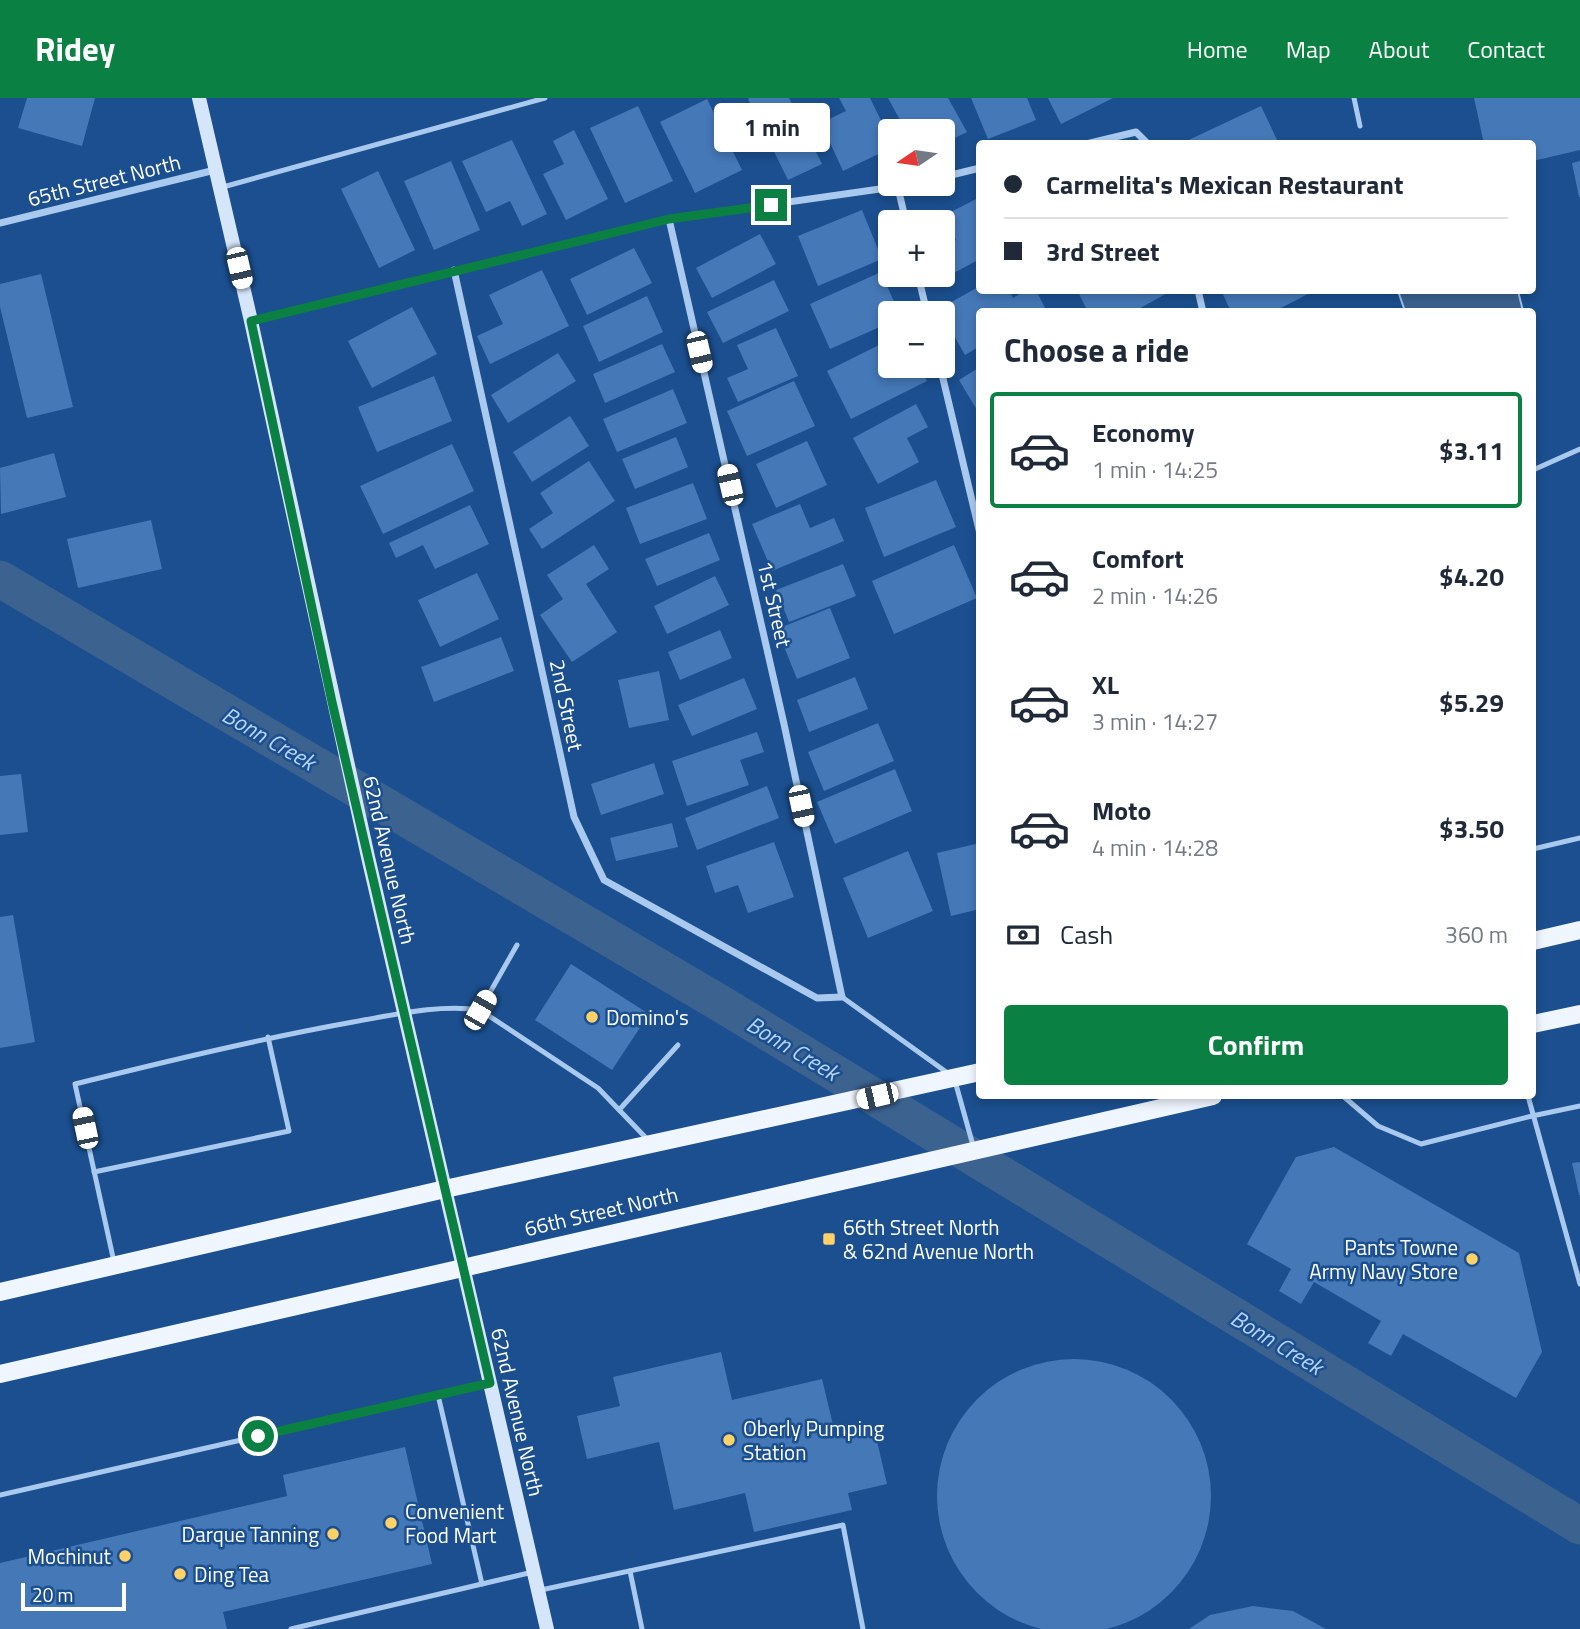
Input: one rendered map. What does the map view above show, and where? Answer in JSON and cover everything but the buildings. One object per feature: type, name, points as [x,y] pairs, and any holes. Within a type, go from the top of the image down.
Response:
[{"type":"main road","points":[[1536,940],[1580,930]]},
{"type":"main road","points":[[1536,1023],[1580,1014]]},
{"type":"main road","points":[[0,1292],[445,1189],[976,1073]]},
{"type":"main road","name":"66th Street North","points":[[0,1374],[1199,1099]]},
{"type":"street","name":"62nd Avenue North","points":[[199,98],[251,321],[332,702],[547,1629]]},
{"type":"street","points":[[1103,140],[1136,132],[1144,140]]},
{"type":"street","points":[[956,174],[976,169]]},
{"type":"street","name":"65th Street North","points":[[0,223],[215,170]]},
{"type":"street","points":[[251,321],[669,219],[878,191]]},
{"type":"street","name":"1st Street","points":[[669,219],[784,723],[842,997]]},
{"type":"street","name":"2nd Street","points":[[454,270],[574,817],[604,880],[817,998],[842,997]]},
{"type":"street","points":[[943,378],[976,517]]},
{"type":"lane","points":[[220,188],[545,98]]},
{"type":"lane","points":[[1354,98],[1360,126]]},
{"type":"lane","points":[[1536,469],[1580,449]]},
{"type":"lane","points":[[1536,848],[1580,838]]},
{"type":"lane","points":[[480,1010],[517,945]]},
{"type":"lane","points":[[842,997],[954,1078],[974,1149]]},
{"type":"lane","points":[[115,1265],[75,1084],[268,1037],[404,1013],[461,1007],[480,1010],[597,1088],[653,1144]]},
{"type":"lane","points":[[94,1172],[289,1131],[268,1037]]},
{"type":"lane","points":[[619,1110],[678,1045]]},
{"type":"lane","points":[[1346,1099],[1378,1126],[1421,1144],[1580,1106]]},
{"type":"lane","points":[[1529,1099],[1580,1284]]},
{"type":"lane","points":[[0,1495],[490,1383]]},
{"type":"lane","points":[[439,1395],[482,1584]]},
{"type":"lane","points":[[538,1591],[843,1525],[863,1629]]},
{"type":"lane","points":[[630,1571],[642,1629]]},
{"type":"lane","points":[[291,1629],[534,1572]]},
{"type":"water","points":[[1399,294],[1519,294],[1522,308],[1404,308]]},
{"type":"waterway","name":"Bonn Creek","points":[[0,579],[723,1005],[1580,1526]]},
{"type":"place","name":"Domino's","points":[[592,1017]]},
{"type":"place","name":"66th Street North & 62nd Avenue North","points":[[829,1239]]},
{"type":"place","name":"Pants Towne Army Navy Store","points":[[1472,1259]]},
{"type":"place","name":"Oberly Pumping Station","points":[[729,1440]]},
{"type":"place","name":"Convenient Food Mart","points":[[391,1523]]},
{"type":"place","name":"Darque Tanning","points":[[333,1534]]},
{"type":"place","name":"Mochinut","points":[[125,1556]]},
{"type":"place","name":"Ding Tea","points":[[180,1574]]},
{"type":"route","points":[[258,1436],[490,1383],[332,702],[251,321],[669,219],[771,205]]}]
